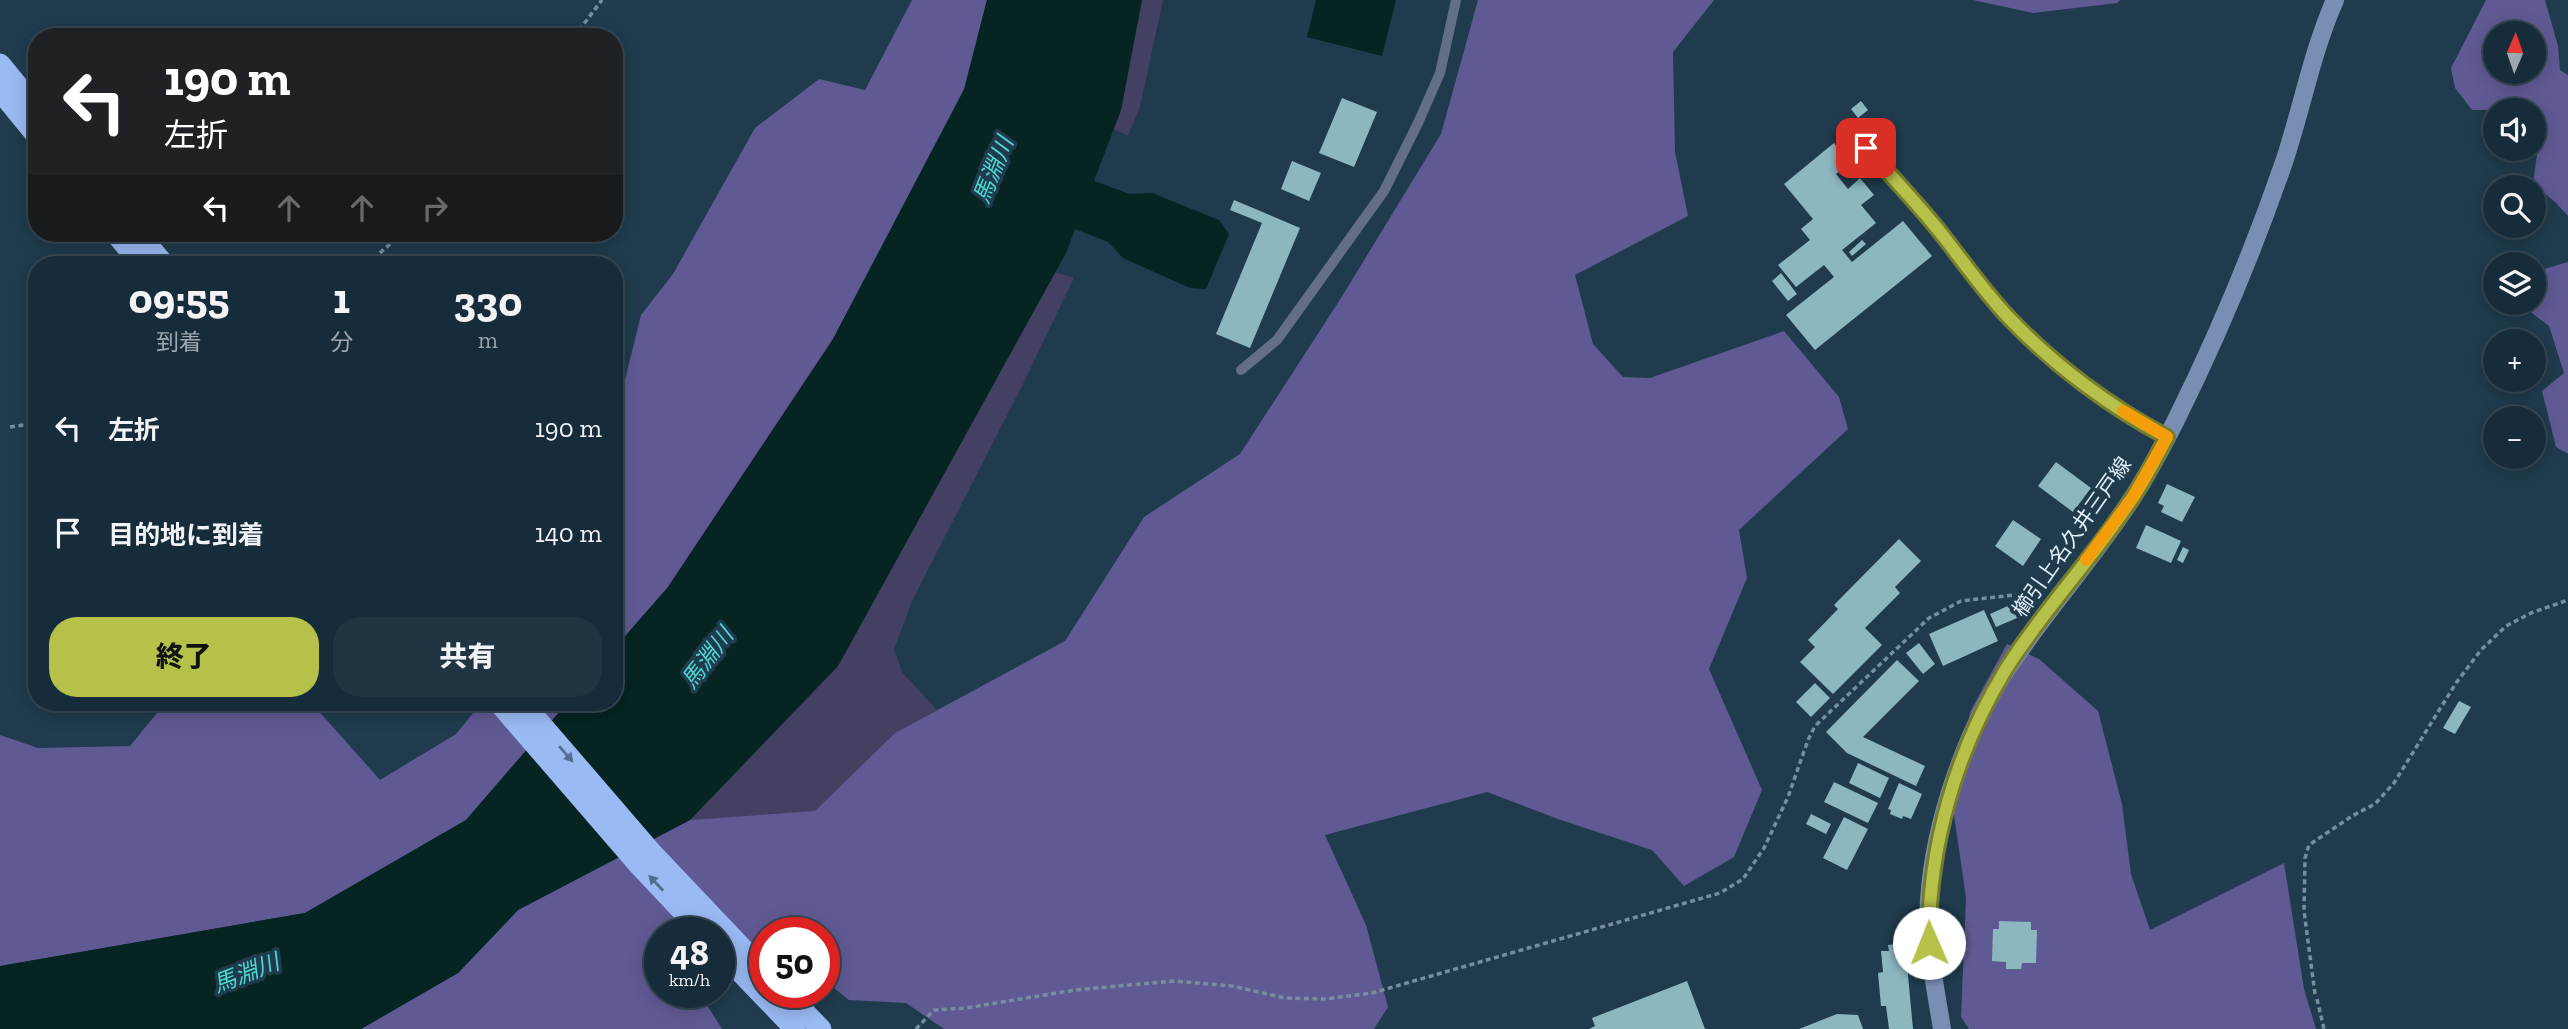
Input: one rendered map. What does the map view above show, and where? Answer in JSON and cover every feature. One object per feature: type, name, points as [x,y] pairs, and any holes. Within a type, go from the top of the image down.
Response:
[{"type":"highway","points":[[0,64],[28,98]]},
{"type":"highway","points":[[0,91],[28,125]]},
{"type":"highway","points":[[123,242],[134,256]]},
{"type":"highway","points":[[146,242],[157,256]]},
{"type":"highway","points":[[506,711],[637,863],[688,917]]},
{"type":"highway","points":[[530,711],[653,854],[749,955]]},
{"type":"highway","points":[[735,963],[749,975]]},
{"type":"highway","points":[[782,1008],[795,1029]]},
{"type":"highway","points":[[792,1008],[821,1029]]},
{"type":"main road","name":"櫛引上名久井三戸線","points":[[1942,1029],[1929,943],[1929,899],[1943,815],[1982,712],[2007,668],[2133,497],[2167,437],[2225,316],[2252,250],[2335,0]]},
{"type":"lane","points":[[1241,370],[1277,340],[1384,191],[1440,73],[1456,0]]},
{"type":"lane","points":[[1866,148],[1938,230],[1986,293],[2012,321],[2068,371],[2133,418],[2167,437]]},
{"type":"path","points":[[581,28],[602,0]]},
{"type":"path","points":[[376,256],[392,242]]},
{"type":"path","points":[[10,427],[28,424]]},
{"type":"path","points":[[916,1029],[934,1010],[966,1008],[1075,990],[1174,981],[1232,986],[1284,998],[1325,999],[1373,993],[1720,893],[1743,879],[1764,848],[1788,797],[1815,726],[1928,618],[1961,601],[2040,592],[2059,596]]},
{"type":"path","points":[[2324,1029],[2316,996],[2304,911],[2305,858],[2309,845],[2351,816],[2375,804],[2394,783],[2456,683],[2482,650],[2506,626],[2530,613],[2568,600]]},
{"type":"shaded area","points":[[912,0],[987,0],[964,89],[833,339],[668,587],[623,639],[623,388],[641,315],[673,274],[755,128],[819,79],[865,90]]},
{"type":"shaded area","points":[[1142,0],[1163,0],[1140,107],[1128,136],[1114,129],[1121,110]]},
{"type":"shaded area","points":[[1478,0],[1714,0],[1673,52],[1675,152],[1688,216],[1575,275],[1593,344],[1623,377],[1650,378],[1784,331],[1839,397],[1848,429],[1739,530],[1747,578],[1709,669],[1762,790],[1734,857],[1684,886],[1652,850],[1487,792],[1325,835],[1366,925],[1388,1007],[1374,1029],[944,1029],[906,1003],[849,1000],[840,993],[840,917],[749,917],[749,953],[735,965],[735,917],[644,917],[644,1008],[709,1008],[722,1029],[361,1029],[458,973],[518,910],[690,820],[815,811],[895,733],[1065,641],[1144,517],[1240,454],[1341,298],[1441,134]]},
{"type":"shaded area","points":[[1973,0],[2120,0],[2117,3],[2033,13]]},
{"type":"shaded area","points":[[2486,0],[2545,0],[2558,46],[2560,70],[2568,75],[2568,216],[2546,195],[2546,175],[2534,175],[2536,161],[2546,161],[2546,98],[2483,98],[2483,110],[2472,110],[2455,88],[2451,68]]},
{"type":"shaded area","points":[[2568,262],[2568,454],[2556,447],[2542,392],[2546,392],[2546,388],[2564,373],[2549,326],[2535,315],[2546,315],[2546,268]]},
{"type":"shaded area","points":[[1055,272],[1074,278],[913,599],[894,649],[902,672],[937,710],[895,733],[815,812],[690,820],[838,666]]},
{"type":"shaded area","points":[[2007,644],[2039,659],[2098,711],[2122,804],[2131,874],[2150,930],[2284,863],[2304,989],[2316,1029],[1969,1029],[1961,1017],[1966,898],[1953,808],[1970,712]]},
{"type":"shaded area","points":[[159,711],[319,711],[380,780],[456,734],[475,711],[560,711],[466,820],[305,913],[0,966],[0,735],[38,748],[130,746]]},
{"type":"water","name":"馬淵川","points":[[987,0],[1142,0],[1121,110],[1094,181],[1130,194],[1152,193],[1219,220],[1229,234],[1206,289],[1190,288],[1123,258],[1108,242],[1075,229],[1066,253],[838,666],[690,820],[518,910],[458,973],[361,1029],[0,1029],[0,966],[305,913],[466,820],[560,711],[623,711],[623,639],[668,587],[833,339],[964,90]]},
{"type":"water","points":[[1316,0],[1396,0],[1382,56],[1307,37]]},
{"type":"building","points":[[1342,98],[1377,112],[1354,167],[1319,153]]},
{"type":"building","points":[[1861,101],[1868,110],[1858,118],[1851,109]]},
{"type":"building","points":[[1834,143],[1850,163],[1836,174],[1848,189],[1860,178],[1874,195],[1861,205],[1876,223],[1842,250],[1852,262],[1903,221],[1932,256],[1815,350],[1786,315],[1834,277],[1824,265],[1796,287],[1778,265],[1810,240],[1801,229],[1813,219],[1784,184]]},
{"type":"building","points":[[1292,161],[1321,173],[1309,201],[1281,189]]},
{"type":"building","points":[[1234,200],[1300,228],[1250,348],[1216,334],[1262,223],[1230,210]]},
{"type":"building","points":[[1862,240],[1866,244],[1852,256],[1849,252]]},
{"type":"building","points":[[1781,273],[1797,294],[1788,301],[1772,281]]},
{"type":"building","points":[[2056,462],[2091,488],[2073,512],[2038,486]]},
{"type":"building","points":[[2167,484],[2195,497],[2182,522],[2161,512],[2164,506],[2158,503]]},
{"type":"building","points":[[2013,520],[2041,539],[2023,566],[1995,546]]},
{"type":"building","points":[[2146,525],[2181,541],[2171,563],[2136,548]]},
{"type":"building","points":[[1899,539],[1921,561],[1895,587],[1900,593],[1865,628],[1882,645],[1833,694],[1800,662],[1815,647],[1808,640],[1838,609],[1834,605]]},
{"type":"building","points":[[2183,547],[2189,550],[2183,563],[2177,560]]},
{"type":"building","points":[[2010,605],[2017,618],[1996,627],[1990,614]]},
{"type":"building","points":[[1984,610],[1998,641],[1943,666],[1929,634]]},
{"type":"building","points":[[1919,643],[1935,664],[1923,674],[1906,653]]},
{"type":"building","points":[[1897,660],[1919,681],[1863,737],[1925,766],[1916,786],[1847,753],[1826,732]]},
{"type":"building","points":[[1815,683],[1830,698],[1811,717],[1796,702]]},
{"type":"building","points":[[2459,701],[2471,707],[2455,734],[2443,728]]},
{"type":"building","points":[[1858,763],[1889,778],[1880,798],[1849,783]]},
{"type":"building","points":[[1834,782],[1878,803],[1868,823],[1824,802]]},
{"type":"building","points":[[1899,783],[1922,794],[1911,819],[1890,814],[1891,810],[1888,809]]},
{"type":"building","points":[[1811,814],[1831,824],[1826,834],[1806,824]]},
{"type":"building","points":[[1844,817],[1868,829],[1847,870],[1823,858]]},
{"type":"building","points":[[1999,921],[2031,922],[2031,930],[2037,930],[2036,963],[2022,963],[2021,969],[2006,969],[2006,962],[1992,961],[1993,929],[1999,929]]},
{"type":"building","points":[[1905,943],[1913,1029],[1889,1029],[1886,1006],[1881,1006],[1878,973],[1883,972],[1881,951],[1889,951],[1888,945]]},
{"type":"building","points":[[1687,981],[1705,1029],[1589,1029],[1595,1026],[1592,1018]]},
{"type":"building","points":[[1837,1014],[1858,1015],[1863,1029],[1799,1029]]},
{"type":"slow traffic","points":[[2086,560],[2133,497],[2167,437],[2123,411]]},
{"type":"route","points":[[1866,148],[1938,230],[1986,293],[2012,321],[2068,371],[2133,418],[2167,437],[2133,497],[2007,668],[1982,712],[1943,815],[1929,899],[1929,943]]}]
